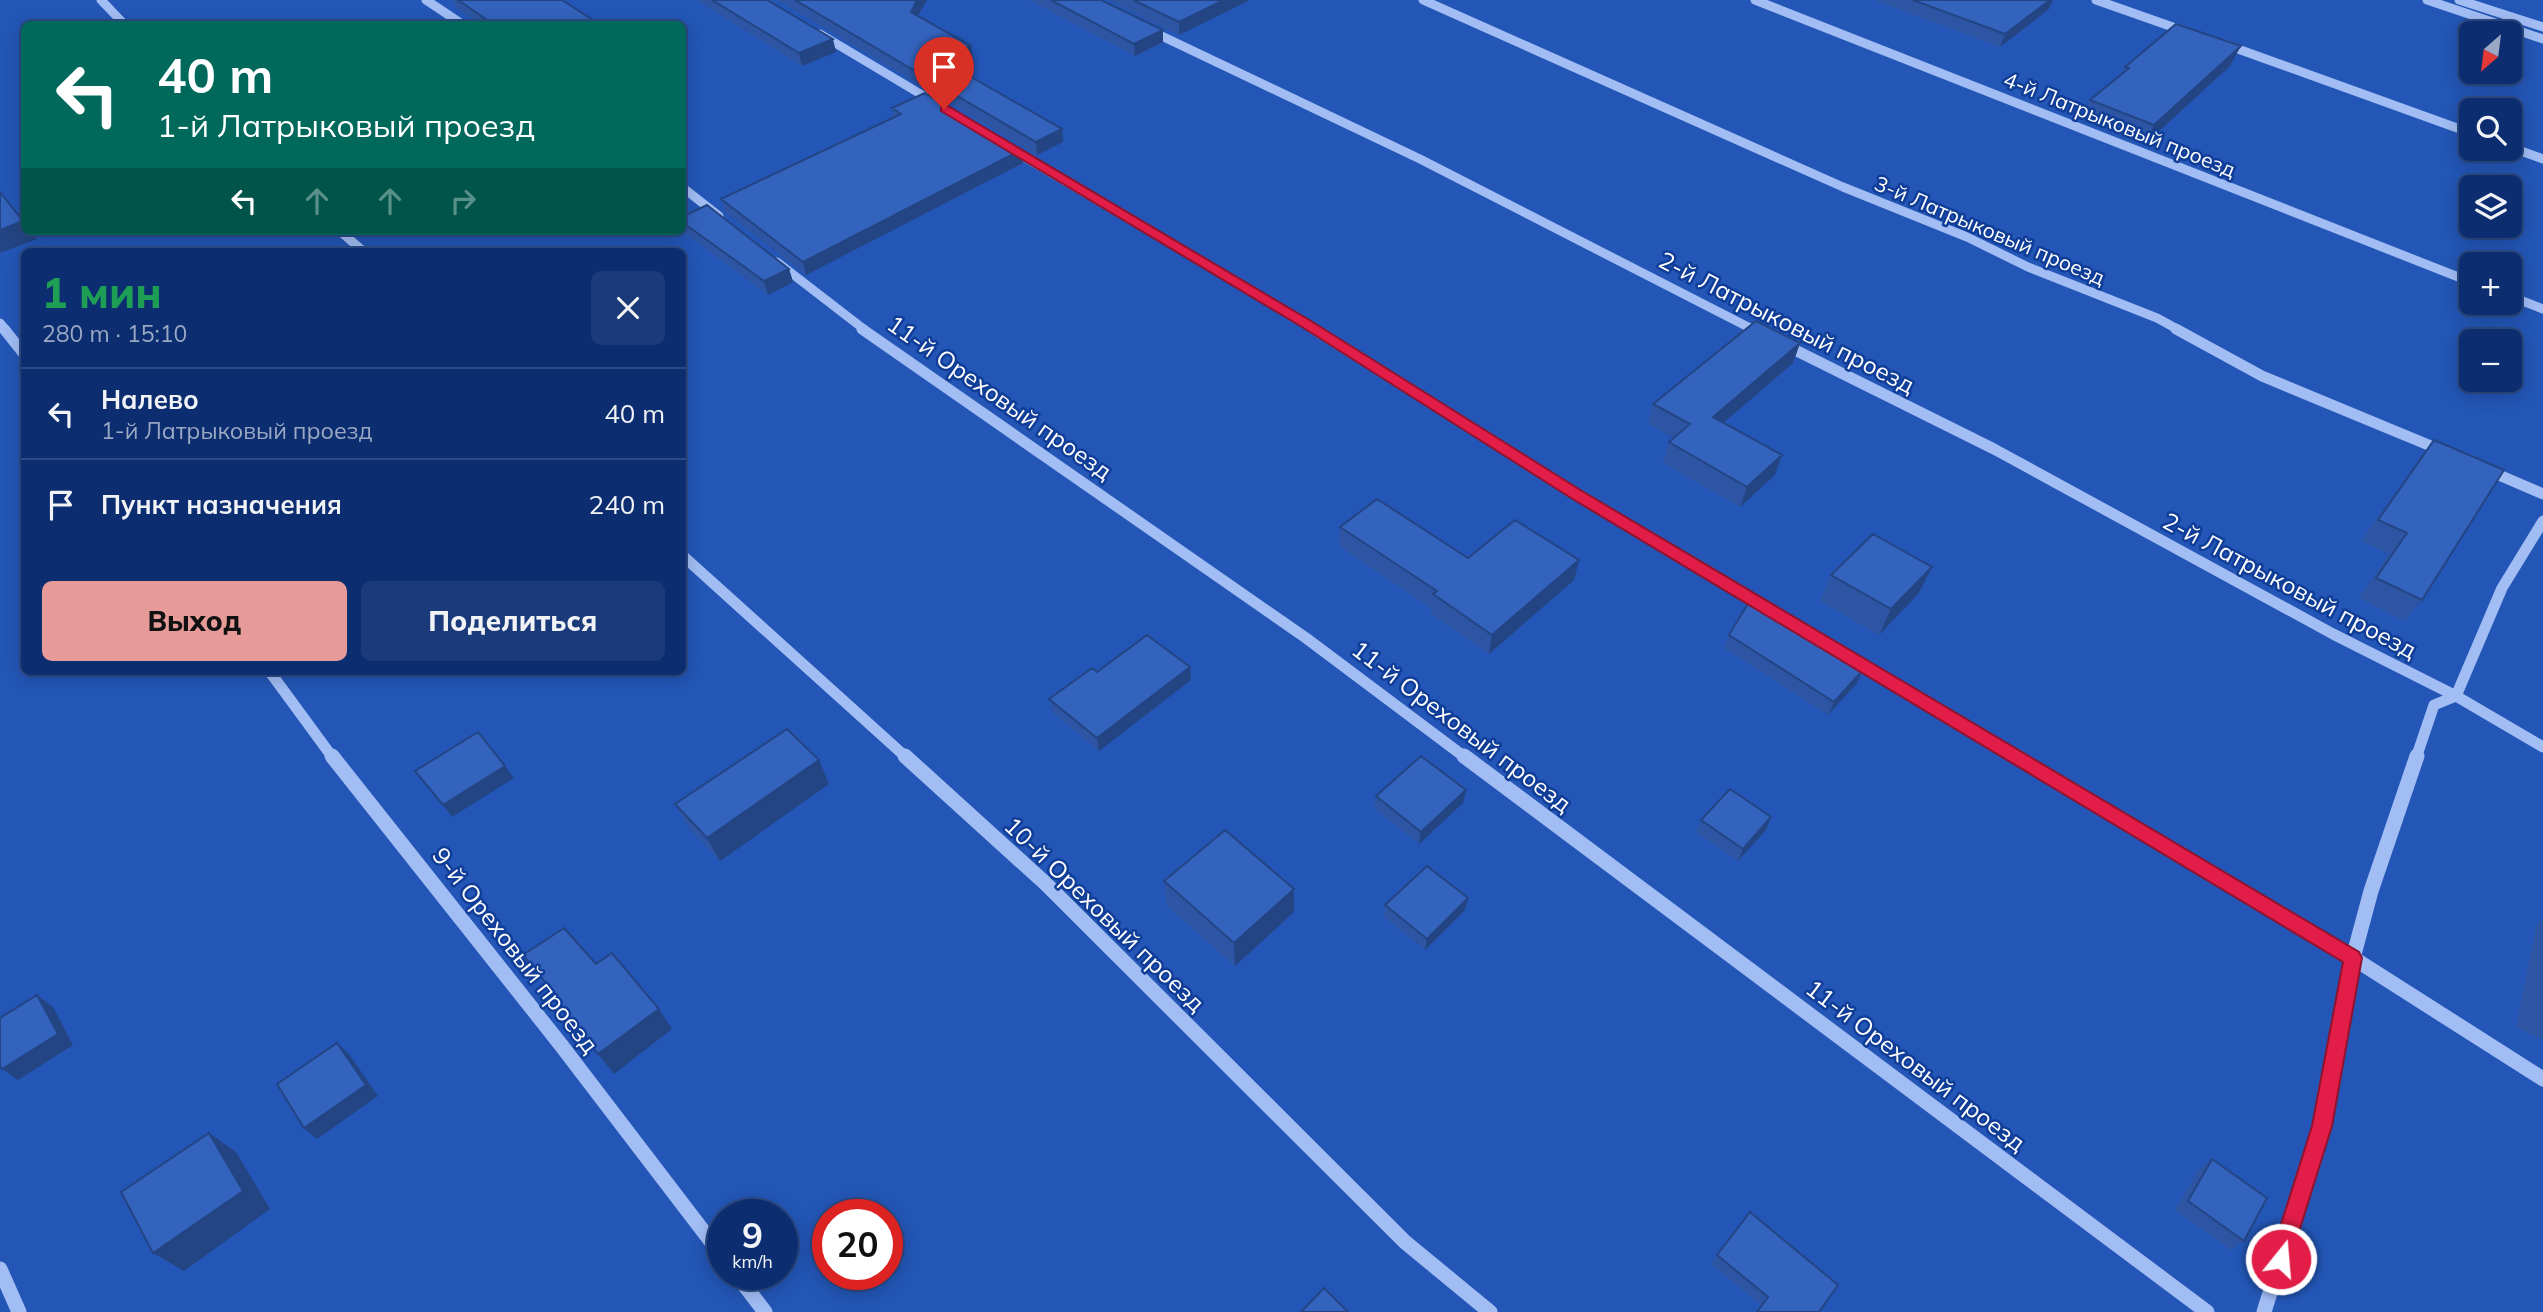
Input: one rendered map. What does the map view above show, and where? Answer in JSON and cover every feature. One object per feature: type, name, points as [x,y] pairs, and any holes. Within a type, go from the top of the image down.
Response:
[{"type":"lane","points":[[101,0],[121,21]]},
{"type":"lane","points":[[426,0],[458,21]]},
{"type":"lane","name":"3-й Латрыковый проезд","points":[[1423,0],[1843,187],[1967,237],[2028,267],[2157,317],[2262,376],[2454,456]]},
{"type":"lane","name":"4-й Латрыковый проезд","points":[[1755,0],[2459,277]]},
{"type":"lane","points":[[2096,0],[2193,33]]},
{"type":"lane","points":[[2427,0],[2543,39]]},
{"type":"lane","points":[[2459,0],[2543,27]]},
{"type":"lane","points":[[809,27],[950,112]]},
{"type":"lane","name":"2-й Латрыковый проезд","points":[[1144,27],[1420,159],[1701,304],[1994,449],[2333,634],[2456,696],[2543,747]]},
{"type":"lane","points":[[2217,42],[2459,129]]},
{"type":"lane","points":[[997,141],[1307,324],[1577,494],[2353,958],[2543,1079]]},
{"type":"lane","points":[[2522,151],[2543,159]]},
{"type":"lane","points":[[686,190],[727,223]]},
{"type":"lane","points":[[345,235],[359,248]]},
{"type":"lane","name":"11-й Ореховый проезд","points":[[770,256],[844,316],[1306,638],[2207,1312]]},
{"type":"lane","points":[[2522,301],[2543,309]]},
{"type":"lane","points":[[0,323],[21,350]]},
{"type":"lane","points":[[2479,467],[2543,494]]},
{"type":"lane","points":[[2264,1312],[2322,1126],[2353,958],[2371,891],[2434,705],[2456,696],[2502,588],[2543,521]]},
{"type":"lane","name":"10-й Ореховый проезд","points":[[686,559],[1045,883],[1405,1242],[1490,1312]]},
{"type":"lane","name":"9-й Ореховый проезд","points":[[272,675],[354,786],[561,1045],[707,1236]]},
{"type":"lane","points":[[0,1269],[19,1312]]},
{"type":"lane","points":[[748,1290],[765,1312]]},
{"type":"shaded area","points":[[0,0],[2543,0],[2543,1312],[0,1312]]},
{"type":"building","points":[[458,0],[562,0],[594,21],[489,21]]},
{"type":"building","points":[[712,0],[767,0],[833,39],[799,53]]},
{"type":"building","points":[[795,0],[917,0],[911,12],[971,46],[915,71]]},
{"type":"building","points":[[1051,0],[1101,0],[1163,30],[1134,44]]},
{"type":"building","points":[[1133,0],[1224,0],[1179,22]]},
{"type":"building","points":[[1913,0],[2050,0],[2005,34]]},
{"type":"building","points":[[2176,24],[2241,46],[2154,125],[2090,100],[2129,68],[2125,67]]},
{"type":"building","points":[[966,74],[1062,129],[1036,142],[940,86]]},
{"type":"building","points":[[925,93],[1021,150],[803,262],[721,199],[901,114],[892,108]]},
{"type":"building","points":[[0,192],[21,222],[0,230]]},
{"type":"building","points":[[707,205],[789,269],[764,281],[686,225],[686,215]]},
{"type":"building","points":[[1756,321],[1800,343],[1713,417],[1782,455],[1747,487],[1669,442],[1690,424],[1653,404]]},
{"type":"building","points":[[2434,440],[2504,470],[2422,600],[2376,578],[2407,533],[2378,520]]},
{"type":"building","points":[[1377,499],[1468,558],[1515,520],[1579,560],[1492,635],[1433,594],[1437,591],[1340,527]]},
{"type":"building","points":[[1873,534],[1932,567],[1891,609],[1831,575]]},
{"type":"building","points":[[1749,602],[1863,670],[1834,702],[1729,635]]},
{"type":"building","points":[[1147,635],[1190,667],[1097,738],[1049,699],[1092,668],[1097,672]]},
{"type":"building","points":[[787,729],[819,760],[707,838],[675,804]]},
{"type":"building","points":[[478,732],[505,766],[443,805],[415,771]]},
{"type":"building","points":[[1421,756],[1466,790],[1421,832],[1376,796]]},
{"type":"building","points":[[1730,789],[1771,817],[1743,849],[1701,820]]},
{"type":"building","points":[[1225,830],[1294,889],[1234,943],[1164,881]]},
{"type":"building","points":[[1427,866],[1468,898],[1427,939],[1385,905]]},
{"type":"building","points":[[564,928],[596,964],[612,953],[659,1009],[598,1054],[523,955]]},
{"type":"building","points":[[37,995],[58,1034],[2,1069],[0,1018]]},
{"type":"building","points":[[337,1043],[366,1085],[304,1128],[277,1084]]},
{"type":"building","points":[[209,1133],[243,1191],[153,1253],[121,1192]]},
{"type":"building","points":[[2212,1159],[2267,1198],[2244,1241],[2188,1201]]},
{"type":"building","points":[[1750,1212],[1838,1285],[1819,1312],[1757,1312],[1768,1297],[1717,1255]]},
{"type":"building","points":[[1324,1288],[1348,1312],[1301,1312]]},
{"type":"route","points":[[944,109],[1307,324],[1577,494],[2353,958],[2322,1126],[2281,1259]]}]
